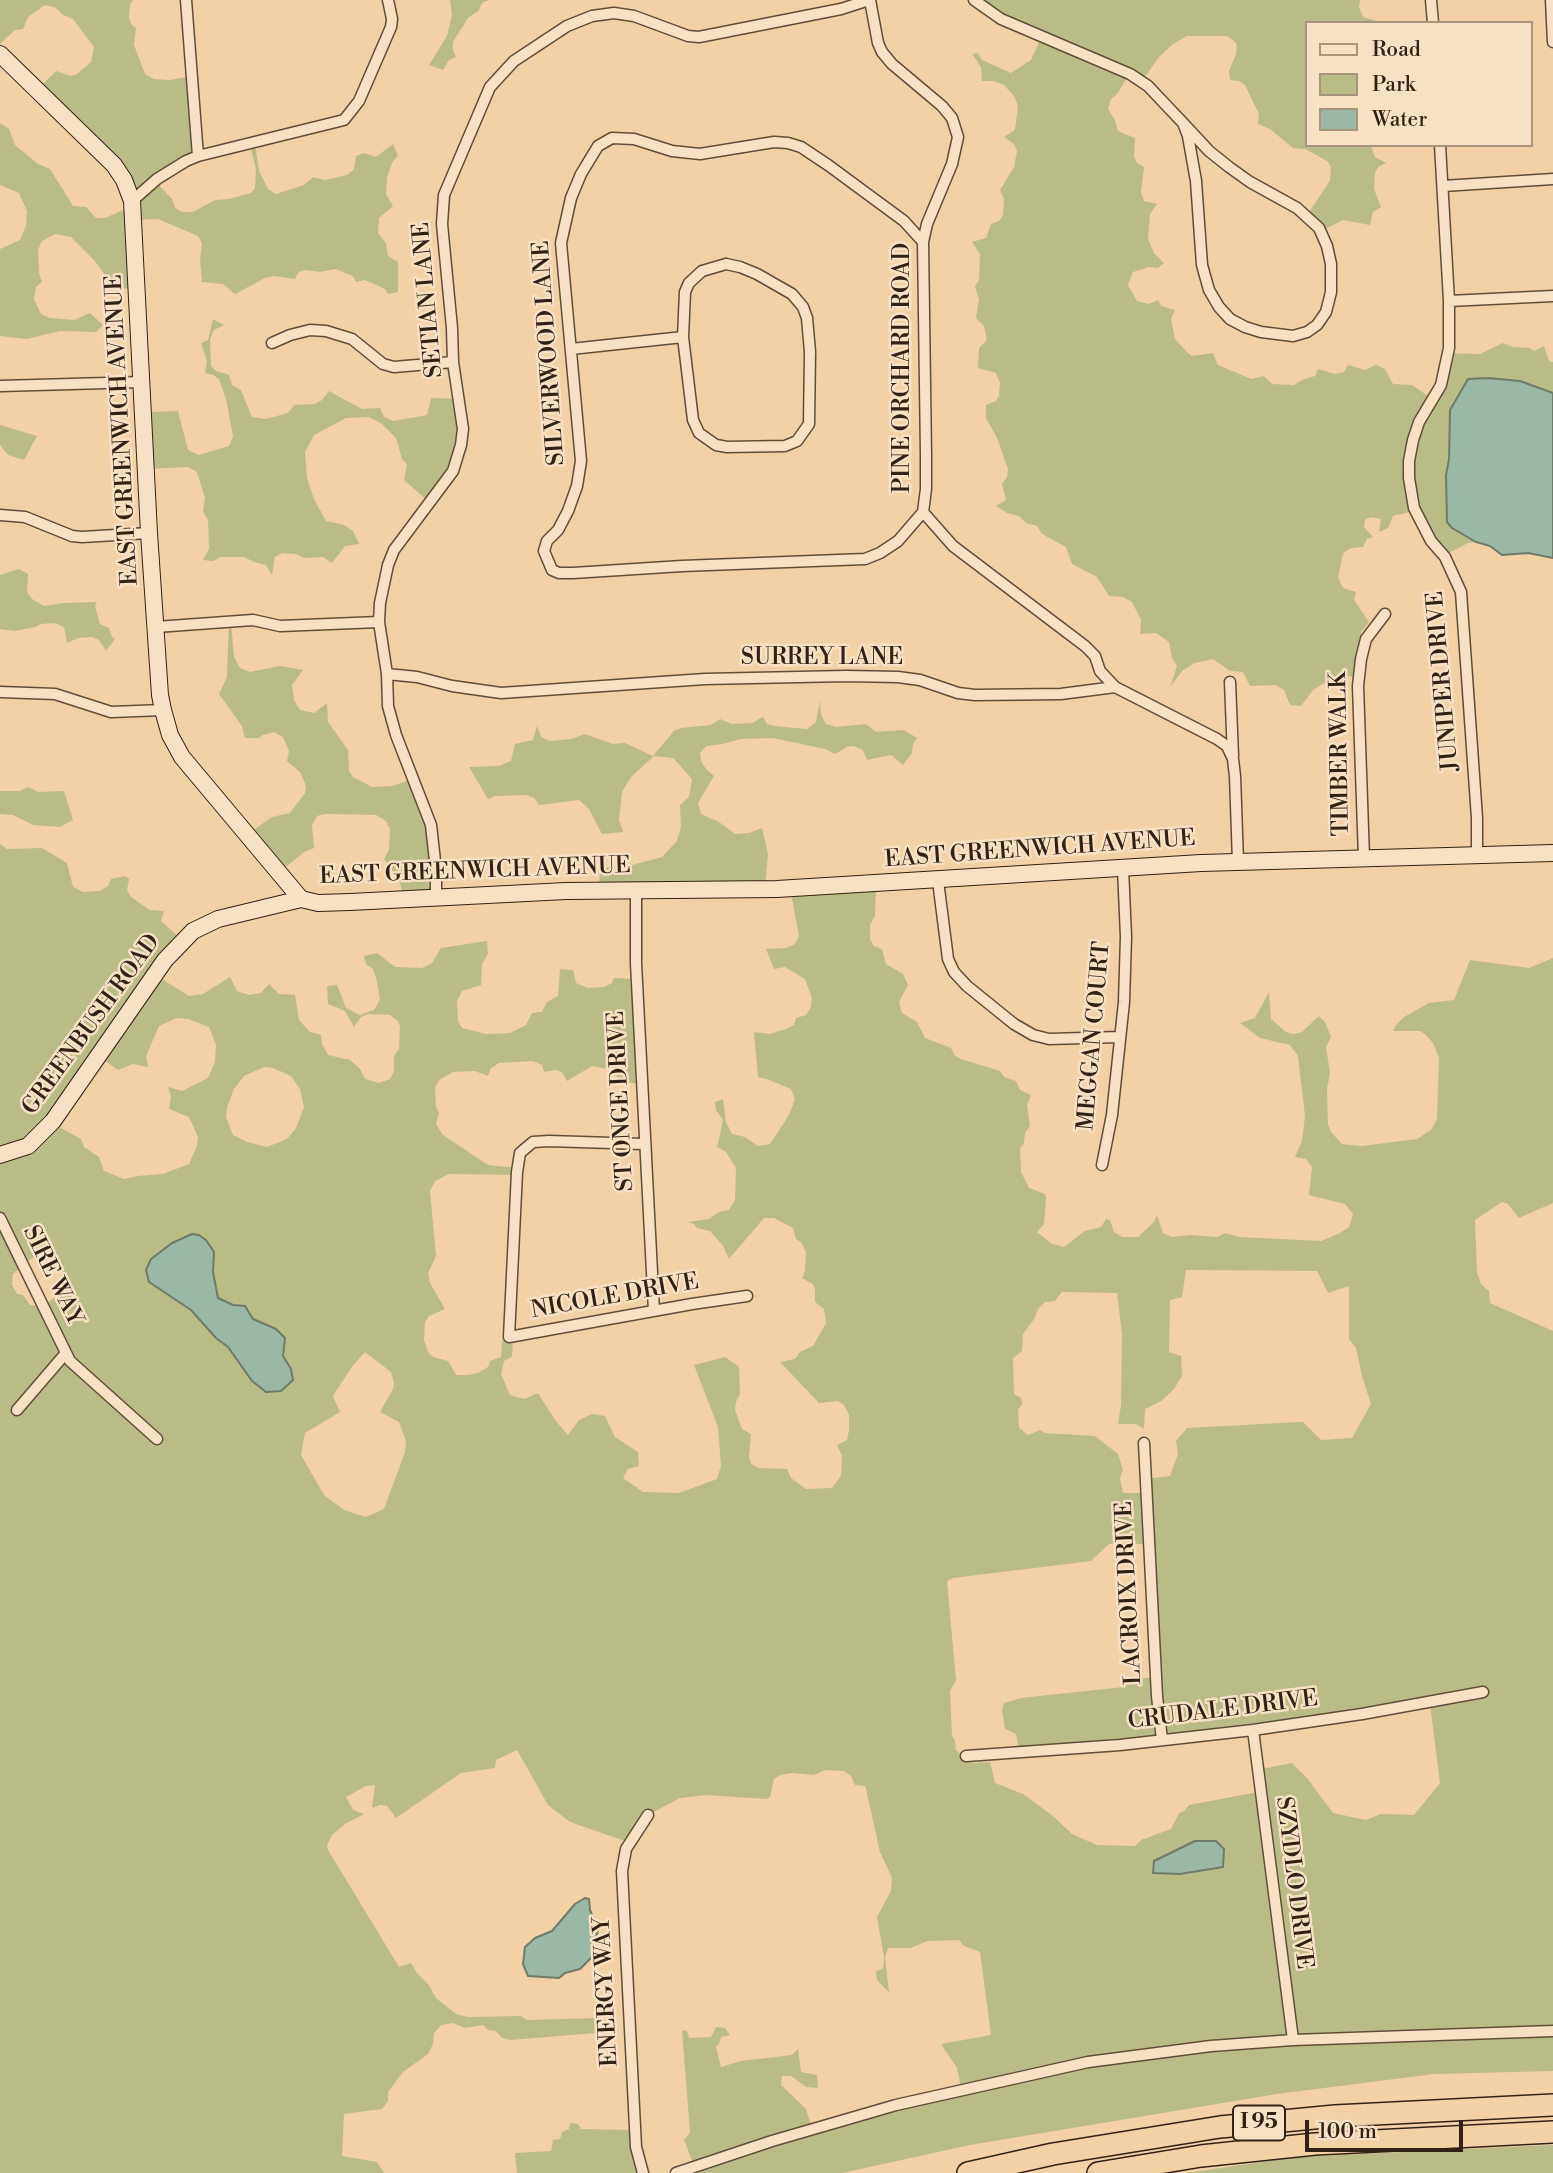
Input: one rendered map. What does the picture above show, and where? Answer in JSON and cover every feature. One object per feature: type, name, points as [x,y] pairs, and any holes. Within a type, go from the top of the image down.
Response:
[{"type":"highway","name":"I 95","points":[[968,2173],[1080,2149],[1231,2126],[1335,2116],[1553,2105]]},
{"type":"highway","name":"I 95","points":[[1098,2173],[1200,2156],[1315,2144],[1553,2132]]},
{"type":"street","points":[[186,0],[198,156]]},
{"type":"street","points":[[132,201],[158,179],[198,156],[344,120],[359,101],[391,27],[391,10],[387,0]]},
{"type":"street","name":"PINE ORCHARD ROAD","points":[[869,0],[881,52],[942,106],[952,118],[958,137],[952,164],[927,224],[923,242],[926,455],[923,512],[953,546],[1085,646],[1095,656],[1100,671],[1115,687]]},
{"type":"street","name":"SETIAN LANE","points":[[436,898],[432,825],[396,735],[388,706],[387,674],[379,622],[383,581],[394,550],[446,483],[458,458],[463,429],[453,362],[442,224],[443,195],[491,87],[514,61],[566,26],[603,14],[634,16],[688,36],[699,37],[841,9],[869,0]]},
{"type":"street","points":[[974,0],[1001,19],[1130,74],[1148,86],[1183,123],[1209,151],[1250,182],[1297,208],[1319,228],[1331,264],[1331,292],[1326,312],[1317,325],[1307,332],[1293,336],[1261,332],[1245,327],[1219,307],[1209,290],[1202,265],[1196,181],[1183,123]]},
{"type":"street","points":[[1431,0],[1433,21]]},
{"type":"street","points":[[1551,0],[1553,42]]},
{"type":"street","name":"EAST GREENWICH AVENUE","points":[[0,54],[114,165],[124,180],[132,201],[149,533],[163,710],[170,734],[182,757],[301,899],[340,902],[636,890],[776,889],[1238,862],[1553,853]]},
{"type":"street","name":"SILVERWOOD LANE","points":[[923,242],[904,221],[828,165],[788,143],[774,142],[716,152],[685,154],[634,139],[612,138],[598,146],[580,174],[564,224],[561,243],[572,349],[573,399],[580,448],[579,474],[568,511],[544,551],[552,570],[558,573],[865,559],[898,541],[923,512]]},
{"type":"street","name":"JUNIPER DRIVE","points":[[1440,147],[1449,348],[1441,385],[1416,431],[1409,461],[1409,478],[1414,508],[1431,541],[1445,557],[1461,592],[1477,818],[1477,855]]},
{"type":"street","points":[[1443,186],[1553,179]]},
{"type":"street","points":[[726,264],[740,267],[792,293],[803,307],[809,330],[810,414],[803,435],[785,446],[727,447],[706,441],[693,420],[682,337],[684,292],[702,271],[726,264]]},
{"type":"street","points":[[1449,301],[1553,296]]},
{"type":"street","points":[[272,343],[310,330],[326,331],[352,339],[383,364],[394,367],[453,362]]},
{"type":"street","points":[[572,349],[682,337]]},
{"type":"street","points":[[0,386],[142,382]]},
{"type":"street","points":[[0,515],[25,517],[72,536],[149,533]]},
{"type":"street","name":"TIMBER WALK","points":[[1364,858],[1358,686],[1366,639],[1385,614]]},
{"type":"street","points":[[156,627],[243,620],[280,626],[379,622]]},
{"type":"street","name":"SURREY LANE","points":[[387,674],[500,693],[705,679],[846,676],[920,680],[958,693],[975,695],[1061,694],[1115,687]]},
{"type":"street","points":[[1230,682],[1238,862]]},
{"type":"street","points":[[1115,687],[1217,739],[1227,746],[1233,759]]},
{"type":"street","points":[[0,692],[55,694],[111,712],[163,710]]},
{"type":"street","name":"MEGGAN COURT","points":[[1102,1165],[1112,1115],[1126,970],[1123,868]]},
{"type":"street","points":[[938,881],[948,959],[954,972],[967,986],[1014,1024],[1033,1035],[1049,1039],[1119,1037]]},
{"type":"street","name":"ST ONGE DRIVE","points":[[636,890],[643,1143],[654,1311]]},
{"type":"street","name":"GREENBUSH ROAD","points":[[0,1155],[29,1146],[53,1121],[165,960],[193,931],[218,919],[301,899]]},
{"type":"street","name":"NICOLE DRIVE","points":[[643,1143],[533,1142],[520,1153],[509,1337],[747,1296]]},
{"type":"street","name":"SIRE WAY","points":[[0,1218],[70,1361],[157,1439]]},
{"type":"street","name":"SIRE WAY","points":[[17,1410],[66,1353]]},
{"type":"street","name":"LACROIX DRIVE","points":[[1144,1443],[1157,1696],[1162,1740]]},
{"type":"street","name":"CRUDALE DRIVE","points":[[966,1756],[1253,1730],[1483,1692]]},
{"type":"street","name":"SZYDLO DRIVE","points":[[1253,1730],[1293,2040]]},
{"type":"street","name":"ENERGY WAY","points":[[643,2173],[636,2147],[622,1871],[626,1849],[648,1815]]},
{"type":"street","points":[[676,2173],[772,2141],[896,2105],[1088,2062],[1180,2048],[1293,2040],[1553,2031]]},
{"type":"green space","points":[[0,0],[133,0],[129,17],[136,28],[134,45],[145,74],[154,79],[170,80],[192,76],[198,153],[155,181],[172,199],[175,208],[182,212],[193,212],[215,200],[251,193],[255,188],[256,169],[250,145],[255,144],[259,171],[268,189],[276,194],[304,185],[313,177],[325,180],[347,175],[354,169],[356,156],[364,153],[376,157],[393,144],[398,156],[393,161],[387,177],[386,194],[393,206],[379,218],[378,233],[386,243],[388,256],[398,262],[398,292],[388,294],[385,289],[365,280],[356,282],[353,276],[335,269],[320,272],[305,270],[299,272],[295,279],[274,276],[265,278],[235,294],[223,284],[202,282],[202,243],[198,236],[158,219],[135,220],[136,289],[115,288],[94,260],[71,237],[55,234],[42,241],[38,250],[42,282],[36,287],[34,299],[41,314],[50,318],[74,320],[90,313],[103,325],[96,332],[60,331],[27,339],[0,336],[0,249],[20,240],[26,226],[27,211],[19,193],[0,185],[0,123],[9,129],[15,145],[38,164],[50,169],[73,206],[86,207],[96,218],[105,218],[132,206],[124,178],[37,90],[56,71],[71,76],[77,74],[91,62],[94,47],[73,19],[56,8],[45,5],[28,17],[23,29],[15,30],[0,44]]},
{"type":"green space","points":[[450,0],[490,0],[483,2],[478,11],[468,18],[453,42],[456,57],[449,60],[443,70],[429,65],[447,36],[452,15]]},
{"type":"green space","points":[[975,0],[1360,0],[1359,7],[1363,17],[1376,21],[1304,21],[1304,147],[1372,147],[1375,157],[1386,163],[1378,167],[1375,173],[1374,189],[1381,207],[1373,212],[1370,225],[1343,220],[1321,231],[1307,215],[1330,181],[1331,167],[1327,161],[1305,149],[1293,148],[1270,129],[1258,124],[1259,114],[1245,85],[1230,80],[1229,71],[1237,45],[1233,40],[1227,36],[1187,36],[1159,57],[1142,81],[1129,75],[1111,99],[1108,109],[1118,131],[1135,138],[1134,156],[1137,163],[1144,167],[1141,192],[1144,201],[1157,204],[1150,214],[1148,239],[1154,253],[1164,263],[1158,268],[1149,267],[1133,272],[1128,285],[1137,301],[1149,304],[1158,300],[1161,306],[1175,310],[1171,319],[1175,339],[1192,356],[1213,353],[1218,365],[1251,379],[1264,376],[1272,384],[1294,385],[1315,376],[1318,369],[1335,374],[1344,372],[1348,365],[1365,370],[1376,365],[1385,369],[1393,384],[1412,385],[1431,398],[1448,353],[1480,354],[1503,343],[1534,351],[1544,346],[1549,361],[1553,362],[1553,394],[1520,381],[1469,379],[1476,542],[1468,543],[1445,555],[1414,511],[1393,516],[1388,528],[1379,532],[1381,519],[1370,517],[1365,520],[1364,527],[1373,537],[1367,539],[1363,547],[1351,548],[1343,553],[1338,577],[1343,588],[1356,592],[1354,600],[1369,622],[1361,632],[1356,676],[1334,677],[1313,690],[1301,706],[1290,705],[1284,690],[1276,685],[1250,686],[1243,672],[1230,671],[1213,659],[1195,663],[1183,670],[1170,687],[1177,666],[1172,658],[1169,642],[1156,633],[1140,634],[1141,620],[1132,602],[1123,597],[1109,596],[1097,577],[1072,564],[1066,547],[1042,534],[1037,526],[1026,523],[1019,516],[996,506],[1006,500],[1002,484],[1008,469],[997,438],[986,418],[986,405],[996,401],[1000,383],[996,373],[978,368],[979,348],[987,340],[984,326],[976,318],[979,299],[975,287],[979,280],[980,254],[972,242],[986,238],[991,224],[999,221],[1003,215],[1004,199],[1000,190],[1014,167],[1017,151],[1014,144],[1004,137],[1015,130],[1018,106],[1014,96],[1004,85],[994,81],[982,81],[981,67],[972,54],[978,53],[982,60],[1011,73],[1031,60],[1042,36]]},
{"type":"green space","points":[[213,319],[224,325],[214,330],[210,339],[211,366],[216,371],[229,375],[232,385],[241,390],[252,417],[266,419],[288,413],[294,405],[315,404],[329,391],[362,409],[380,408],[384,417],[393,421],[427,415],[431,398],[459,399],[459,456],[429,502],[404,480],[407,464],[402,459],[396,438],[382,424],[369,417],[346,418],[314,435],[305,452],[307,478],[326,521],[344,525],[353,531],[359,544],[345,546],[332,563],[323,557],[305,558],[282,553],[275,557],[272,575],[266,565],[244,557],[203,560],[209,549],[208,520],[203,511],[205,498],[197,472],[188,467],[146,469],[150,412],[178,411],[188,450],[199,455],[229,446],[233,436],[226,399],[219,379],[205,373],[207,361],[201,343],[208,340]]},
{"type":"green space","points":[[0,425],[37,436],[24,460],[8,455],[0,445]]},
{"type":"green space","points":[[19,569],[28,574],[27,592],[32,599],[44,606],[97,602],[95,606],[100,624],[109,628],[115,639],[106,651],[99,640],[92,637],[78,638],[67,643],[64,627],[55,623],[15,631],[0,629],[0,575]]},
{"type":"green space","points":[[229,621],[234,657],[240,668],[250,672],[280,666],[303,670],[292,685],[294,700],[300,710],[314,713],[327,703],[328,722],[348,750],[349,771],[353,777],[372,787],[392,786],[413,779],[430,823],[436,895],[404,899],[400,882],[384,859],[389,850],[390,829],[386,821],[376,815],[317,816],[312,825],[314,848],[304,852],[281,871],[248,834],[272,817],[290,813],[305,793],[306,786],[300,772],[287,761],[289,751],[283,737],[274,732],[259,738],[245,738],[242,726],[219,694],[227,677]]},
{"type":"green space","points":[[820,701],[821,715],[826,724],[836,727],[866,724],[876,732],[904,730],[917,738],[912,753],[903,765],[891,755],[867,760],[863,750],[854,746],[835,754],[825,749],[773,738],[741,739],[706,746],[700,753],[701,761],[714,776],[698,803],[701,814],[719,822],[735,834],[762,828],[768,854],[765,888],[599,888],[600,868],[632,865],[662,857],[677,841],[681,827],[680,805],[689,797],[692,779],[673,758],[654,756],[631,777],[622,792],[619,820],[623,832],[602,834],[589,809],[579,800],[539,805],[534,798],[527,795],[495,796],[488,799],[469,767],[499,766],[511,761],[515,744],[533,740],[537,726],[541,737],[550,741],[571,739],[585,734],[613,744],[625,743],[653,756],[674,731],[711,725],[720,719],[732,724],[752,723],[763,717],[767,724],[774,726],[807,729],[816,722]]},
{"type":"green space","points":[[28,787],[38,792],[64,791],[73,820],[60,827],[33,825],[13,815],[0,814],[0,791],[20,791]]},
{"type":"green space","points":[[0,844],[7,849],[42,848],[67,863],[73,887],[83,892],[100,891],[108,886],[111,879],[125,876],[129,879],[127,890],[131,897],[150,910],[164,911],[161,921],[181,939],[157,976],[189,996],[203,994],[230,977],[237,991],[249,995],[261,993],[269,984],[279,994],[295,995],[299,1020],[310,1032],[321,1035],[328,1055],[350,1060],[360,1069],[365,1079],[379,1083],[390,1079],[394,1071],[394,1056],[399,1049],[400,1026],[397,1020],[390,1015],[368,1014],[361,1017],[354,1027],[345,1011],[328,1004],[327,986],[337,985],[346,1008],[360,1015],[374,1010],[380,999],[376,977],[372,968],[366,964],[364,956],[377,953],[395,967],[422,968],[432,963],[441,948],[487,941],[488,954],[482,964],[481,985],[462,991],[457,1001],[458,1021],[462,1028],[486,1034],[510,1033],[526,1025],[532,1013],[542,1012],[547,1002],[558,996],[560,969],[573,970],[576,983],[588,988],[604,987],[612,983],[614,978],[636,979],[641,1083],[625,1083],[607,1069],[592,1066],[567,1081],[562,1072],[544,1072],[542,1065],[533,1061],[499,1063],[491,1068],[488,1076],[475,1071],[453,1072],[439,1080],[435,1088],[439,1113],[436,1124],[443,1135],[488,1165],[516,1168],[515,1175],[449,1174],[435,1181],[430,1191],[436,1256],[428,1273],[430,1283],[445,1309],[429,1316],[425,1322],[424,1340],[433,1357],[448,1361],[456,1375],[468,1375],[478,1373],[488,1367],[490,1361],[501,1357],[502,1341],[509,1336],[513,1338],[512,1357],[504,1361],[501,1374],[510,1395],[524,1399],[538,1393],[568,1435],[579,1420],[592,1414],[605,1416],[615,1437],[638,1452],[639,1466],[628,1469],[623,1478],[643,1492],[679,1493],[717,1479],[721,1466],[718,1427],[694,1365],[725,1357],[739,1367],[740,1394],[735,1410],[742,1429],[751,1434],[751,1464],[758,1468],[787,1469],[791,1478],[806,1489],[832,1488],[841,1476],[842,1456],[837,1445],[847,1440],[849,1430],[849,1415],[844,1405],[838,1401],[819,1403],[780,1362],[795,1359],[800,1352],[813,1346],[826,1323],[824,1309],[815,1302],[813,1284],[802,1278],[806,1252],[801,1242],[796,1239],[793,1228],[774,1218],[764,1218],[729,1259],[723,1246],[710,1231],[697,1228],[688,1222],[709,1219],[719,1212],[729,1210],[735,1200],[736,1168],[726,1152],[717,1147],[723,1120],[716,1110],[715,1102],[723,1099],[726,1122],[732,1134],[745,1137],[758,1146],[770,1144],[789,1115],[795,1099],[791,1089],[758,1077],[754,1032],[770,1034],[786,1029],[794,1025],[796,1018],[806,1015],[811,1007],[812,998],[805,979],[785,967],[774,969],[766,949],[786,948],[795,944],[799,936],[790,888],[876,887],[875,916],[870,925],[870,939],[874,946],[882,949],[886,964],[903,974],[908,985],[899,1002],[902,1013],[917,1022],[925,1038],[951,1048],[955,1056],[961,1059],[1000,1071],[1004,1077],[1016,1081],[1020,1090],[1031,1095],[1027,1105],[1030,1126],[1020,1149],[1021,1172],[1029,1188],[1045,1194],[1044,1224],[1037,1232],[1052,1244],[1064,1247],[1085,1231],[1101,1227],[1106,1219],[1110,1220],[1114,1232],[1122,1237],[1138,1237],[1154,1222],[1157,1215],[1163,1233],[1172,1237],[1217,1237],[1225,1233],[1240,1237],[1321,1241],[1340,1233],[1349,1227],[1353,1214],[1345,1204],[1309,1195],[1312,1167],[1306,1159],[1295,1157],[1302,1141],[1305,1116],[1298,1056],[1290,1045],[1260,1038],[1240,1023],[1255,1018],[1269,992],[1271,1019],[1286,1032],[1302,1032],[1319,1016],[1325,1022],[1331,1037],[1326,1047],[1330,1073],[1327,1089],[1328,1124],[1331,1132],[1342,1144],[1362,1146],[1417,1139],[1431,1130],[1437,1119],[1439,1058],[1433,1043],[1425,1034],[1420,1031],[1393,1031],[1396,1025],[1404,1017],[1429,1003],[1454,1000],[1470,960],[1529,968],[1553,958],[1553,1203],[1519,1218],[1508,1204],[1502,1202],[1475,1220],[1477,1272],[1481,1284],[1489,1291],[1490,1303],[1553,1331],[1553,2071],[1434,2074],[1277,2094],[970,2145],[842,2173],[671,2173],[693,2163],[684,2140],[690,2133],[682,2030],[687,2031],[689,2038],[711,2037],[716,2027],[725,2028],[730,2035],[721,2037],[716,2047],[721,2067],[741,2061],[792,2055],[798,2049],[801,2072],[817,2075],[818,2088],[806,2087],[791,2076],[782,2076],[781,2085],[806,2109],[811,2125],[961,2088],[957,2068],[941,2044],[991,2035],[980,1952],[964,1946],[959,1940],[928,1941],[910,1948],[888,1948],[885,1958],[889,1992],[877,1980],[876,1971],[883,1969],[884,1957],[877,1917],[891,1891],[892,1878],[880,1852],[865,1786],[855,1785],[851,1776],[844,1771],[825,1770],[814,1775],[780,1775],[774,1779],[770,1797],[767,1799],[706,1795],[680,1798],[650,1814],[628,1842],[570,1822],[548,1805],[517,1750],[496,1760],[495,1768],[461,1773],[396,1818],[387,1806],[372,1808],[375,1785],[366,1786],[346,1797],[353,1810],[364,1814],[332,1835],[327,1845],[328,1850],[399,1967],[411,1963],[436,1998],[456,2014],[468,2017],[521,2016],[527,2020],[600,2018],[608,2025],[607,2032],[511,2040],[502,2038],[496,2031],[488,2030],[483,2025],[465,2028],[453,2023],[441,2025],[434,2033],[428,2054],[403,2072],[388,2092],[388,2101],[382,2109],[344,2114],[342,2156],[377,2162],[384,2173],[0,2173]],"holes":[[[177,1018],[188,1019],[209,1027],[216,1045],[215,1062],[208,1078],[182,1091],[168,1087],[171,1097],[169,1109],[189,1117],[198,1137],[197,1146],[189,1164],[163,1174],[124,1179],[104,1171],[99,1157],[84,1147],[81,1139],[52,1123],[100,1057],[118,1070],[133,1064],[148,1067],[146,1056],[159,1026]],[[264,1067],[291,1076],[300,1089],[304,1107],[296,1128],[287,1139],[267,1147],[233,1135],[226,1117],[234,1089],[244,1076]],[[192,1234],[200,1235],[214,1252],[213,1272],[218,1298],[233,1305],[245,1306],[253,1319],[276,1329],[283,1356],[291,1369],[252,1381],[228,1347],[216,1338],[191,1310],[149,1282],[172,1243]],[[41,1254],[50,1256],[64,1275],[63,1288],[43,1306],[30,1305],[23,1295],[17,1294],[12,1285],[13,1274]],[[1186,1270],[1317,1271],[1328,1293],[1349,1286],[1349,1339],[1356,1348],[1371,1404],[1352,1438],[1321,1440],[1303,1422],[1187,1428],[1176,1441],[1178,1454],[1170,1476],[1146,1479],[1146,1493],[1123,1493],[1120,1478],[1123,1470],[1118,1454],[1095,1436],[1045,1433],[1040,1430],[1028,1435],[1019,1428],[1018,1410],[1022,1404],[1021,1398],[1014,1394],[1013,1358],[1022,1351],[1023,1334],[1038,1309],[1045,1302],[1055,1301],[1062,1292],[1117,1293],[1122,1333],[1121,1405],[1118,1424],[1136,1424],[1144,1429],[1145,1409],[1161,1401],[1174,1389],[1182,1376],[1181,1356],[1169,1352],[1170,1300],[1182,1297]],[[365,1352],[391,1372],[393,1389],[380,1412],[399,1422],[406,1441],[405,1452],[384,1509],[366,1517],[344,1510],[324,1495],[301,1455],[305,1433],[340,1412],[333,1396]],[[1109,1544],[1148,1544],[1154,1678],[1125,1678],[1124,1687],[1021,1698],[1004,1703],[1002,1710],[1005,1729],[1016,1734],[1020,1756],[1430,1704],[1440,1783],[1414,1815],[1381,1814],[1366,1820],[1333,1813],[1292,1763],[1257,1770],[1258,1792],[1189,1805],[1179,1813],[1171,1829],[1141,1840],[1135,1846],[1097,1845],[1072,1834],[1023,1794],[995,1783],[990,1762],[972,1763],[956,1750],[952,1736],[950,1691],[956,1680],[947,1581],[953,1578],[1091,1561]]]},
{"type":"green space","points":[[570,2123],[578,2124],[581,2129],[634,2130],[642,2173],[517,2173],[515,2153],[551,2151],[553,2140],[560,2139],[562,2132],[569,2129]]},
{"type":"green space","points":[[1553,2145],[1553,2173],[1186,2173],[1297,2157]]},
{"type":"water","points":[[1468,379],[1520,381],[1553,393],[1553,558],[1528,553],[1502,555],[1490,546],[1476,542],[1452,528],[1447,522],[1446,475],[1450,410]]},
{"type":"water","points":[[192,1234],[206,1240],[214,1252],[213,1272],[218,1298],[233,1305],[245,1306],[253,1319],[276,1329],[285,1338],[283,1356],[291,1369],[293,1380],[281,1391],[266,1392],[252,1381],[228,1347],[216,1338],[191,1310],[149,1282],[146,1270],[151,1259],[172,1243]]},
{"type":"water","points":[[1195,1841],[1216,1841],[1224,1849],[1223,1867],[1180,1874],[1153,1873],[1154,1861]]},
{"type":"water","points":[[585,1898],[589,1899],[590,1910],[598,1929],[591,1942],[594,1955],[580,1969],[565,1973],[559,1978],[528,1976],[523,1964],[525,1947],[535,1938],[552,1931],[575,1904]]}]
